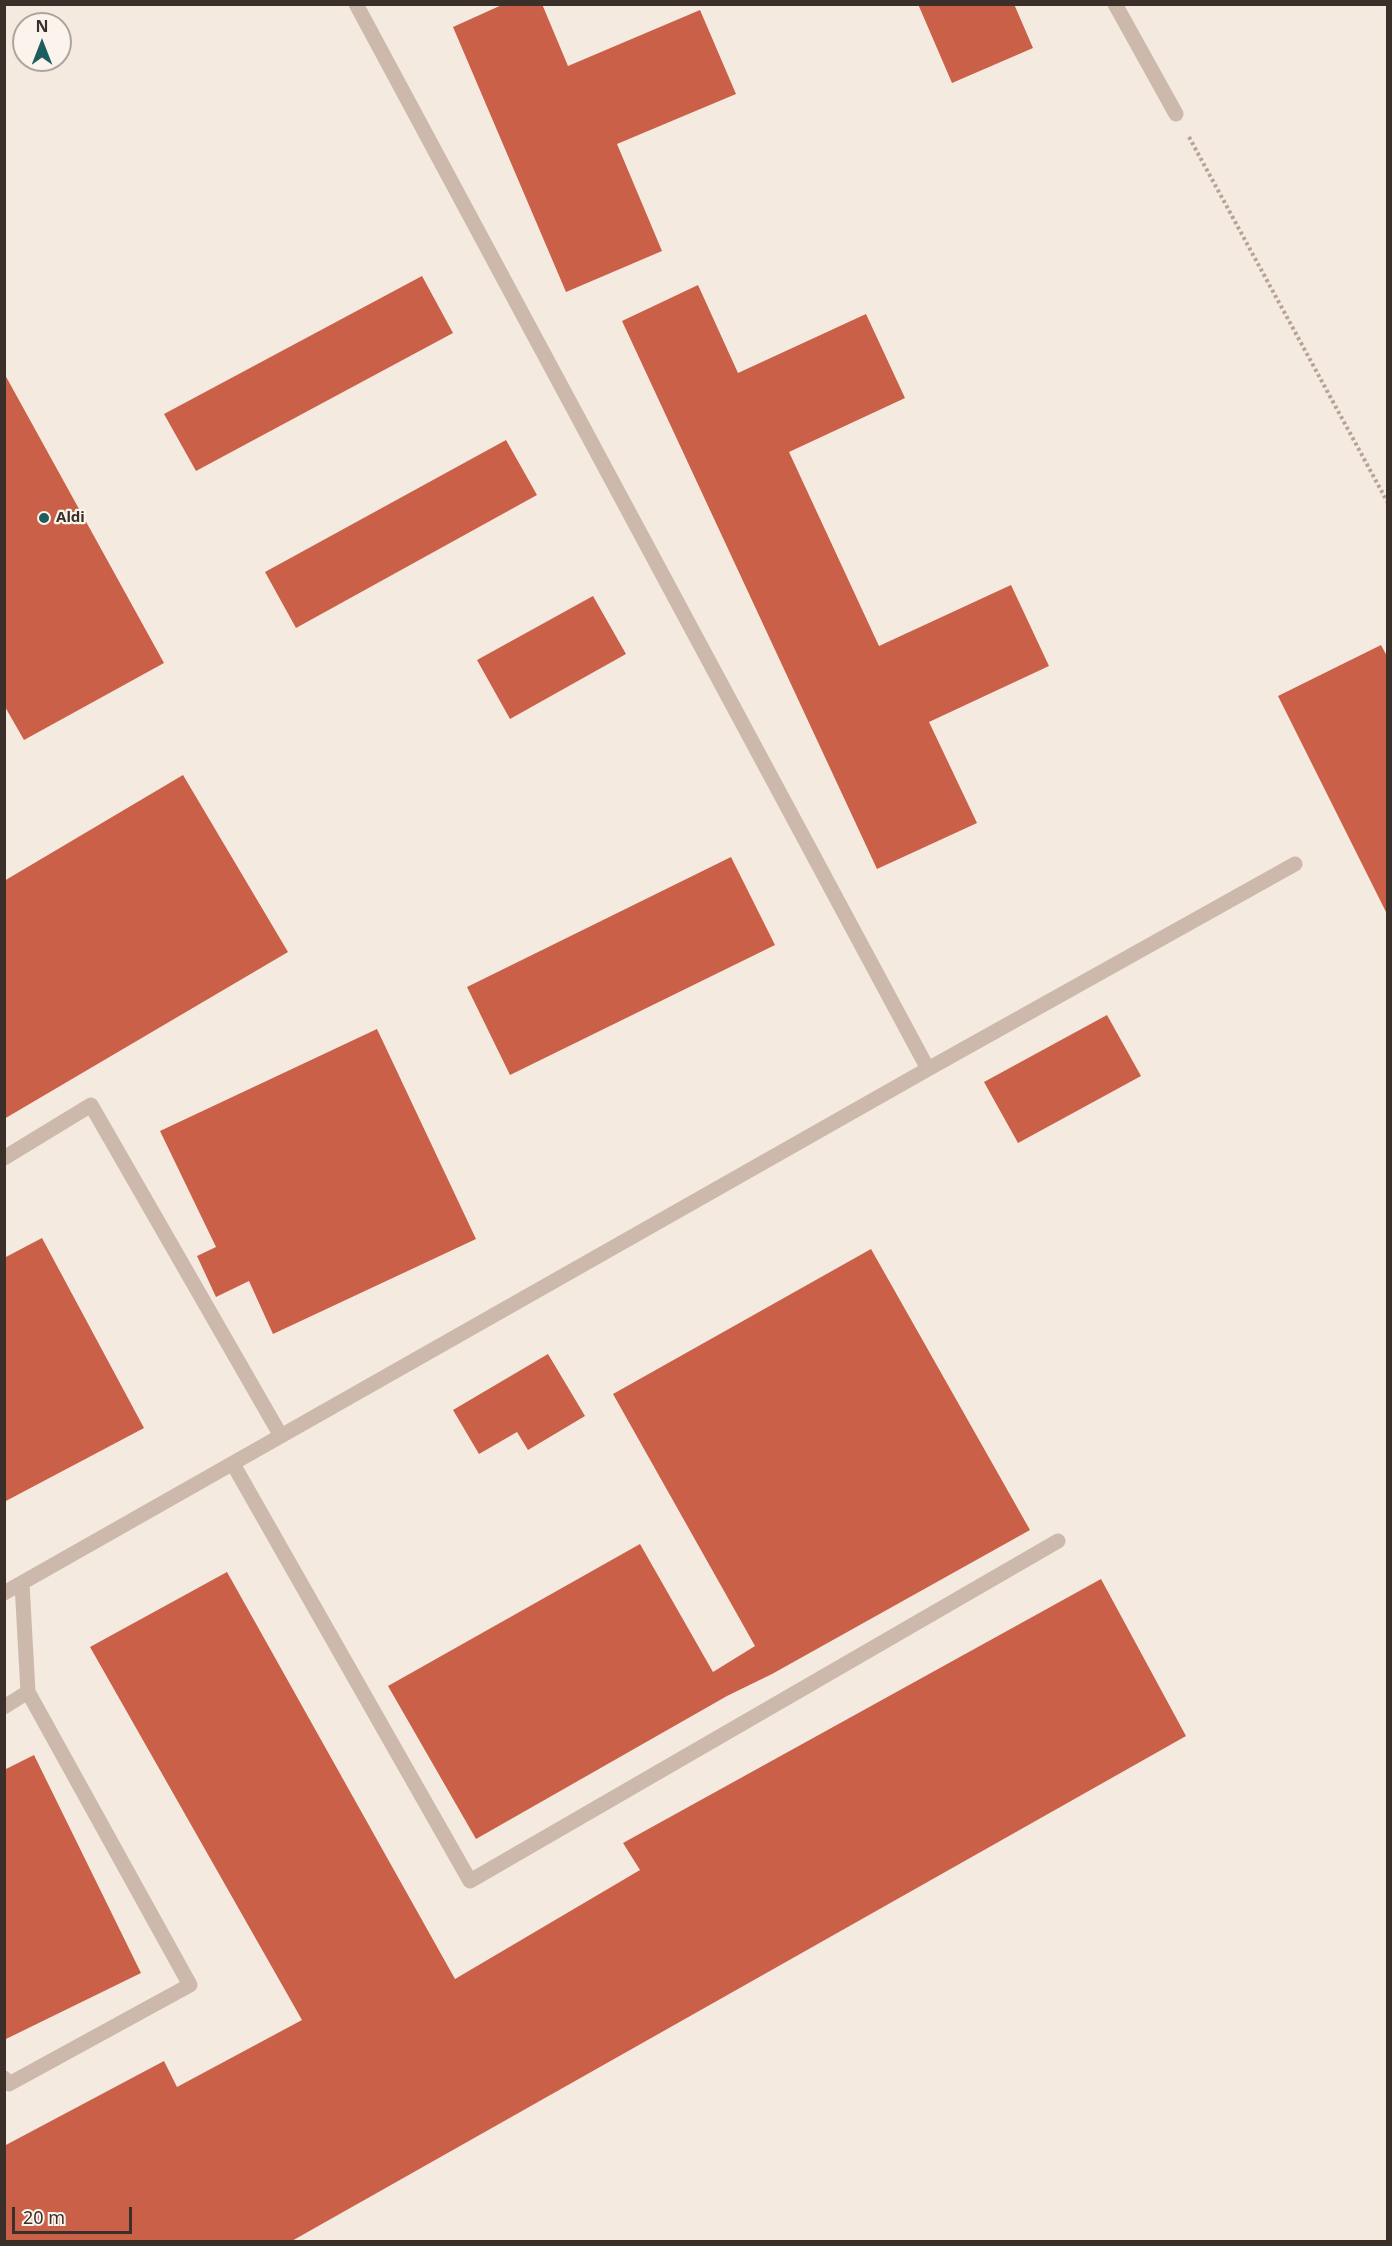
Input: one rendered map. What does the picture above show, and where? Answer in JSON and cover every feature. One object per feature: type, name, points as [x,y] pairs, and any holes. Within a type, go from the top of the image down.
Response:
[{"type":"street","points":[[356,4],[928,1069]]},
{"type":"street","points":[[1115,4],[1176,114]]},
{"type":"street","points":[[4,1593],[928,1069],[1295,864]]},
{"type":"street","points":[[4,1158],[91,1105],[281,1436]]},
{"type":"street","points":[[233,1464],[470,1881],[1058,1541]]},
{"type":"street","points":[[4,2078],[9,2084],[190,1985],[28,1692],[22,1584]]},
{"type":"street","points":[[4,1707],[28,1692]]},
{"type":"path","points":[[1176,114],[1388,503]]},
{"type":"building","points":[[504,4],[542,4],[568,66],[700,10],[736,94],[617,144],[662,251],[566,292],[453,27]]},
{"type":"building","points":[[918,4],[1014,4],[1033,48],[952,83]]},
{"type":"building","points":[[422,276],[453,333],[196,471],[164,414]]},
{"type":"building","points":[[698,285],[738,373],[866,314],[905,398],[789,452],[879,646],[1011,585],[1049,666],[929,722],[977,823],[877,869],[622,321]]},
{"type":"building","name":"Aldi","points":[[4,373],[164,663],[24,740],[4,705]]},
{"type":"building","points":[[506,440],[537,495],[296,628],[265,572]]},
{"type":"building","points":[[593,596],[626,654],[510,719],[477,660]]},
{"type":"building","points":[[1381,645],[1388,658],[1388,916],[1278,696]]},
{"type":"building","points":[[183,775],[288,952],[4,1119],[4,881]]},
{"type":"building","points":[[731,857],[775,945],[510,1075],[467,987]]},
{"type":"building","points":[[1107,1015],[1141,1076],[1018,1143],[984,1082]]},
{"type":"building","points":[[377,1029],[476,1239],[273,1334],[249,1281],[216,1297],[197,1256],[216,1247],[160,1131]]},
{"type":"building","points":[[42,1238],[144,1428],[4,1502],[4,1258]]},
{"type":"building","points":[[871,1249],[1030,1530],[772,1674],[727,1696],[476,1839],[388,1686],[640,1544],[713,1672],[755,1646],[613,1394]]},
{"type":"building","points":[[548,1354],[585,1416],[528,1450],[517,1432],[479,1454],[453,1410]]},
{"type":"building","points":[[227,1572],[455,1979],[640,1870],[623,1843],[1101,1579],[1186,1736],[290,2242],[4,2242],[4,2146],[164,2061],[177,2087],[302,2020],[90,1647]]},
{"type":"building","points":[[34,1755],[141,1973],[6,2039],[4,1770]]},
{"type":"place","name":"Aldi","points":[[44,518]]}]
